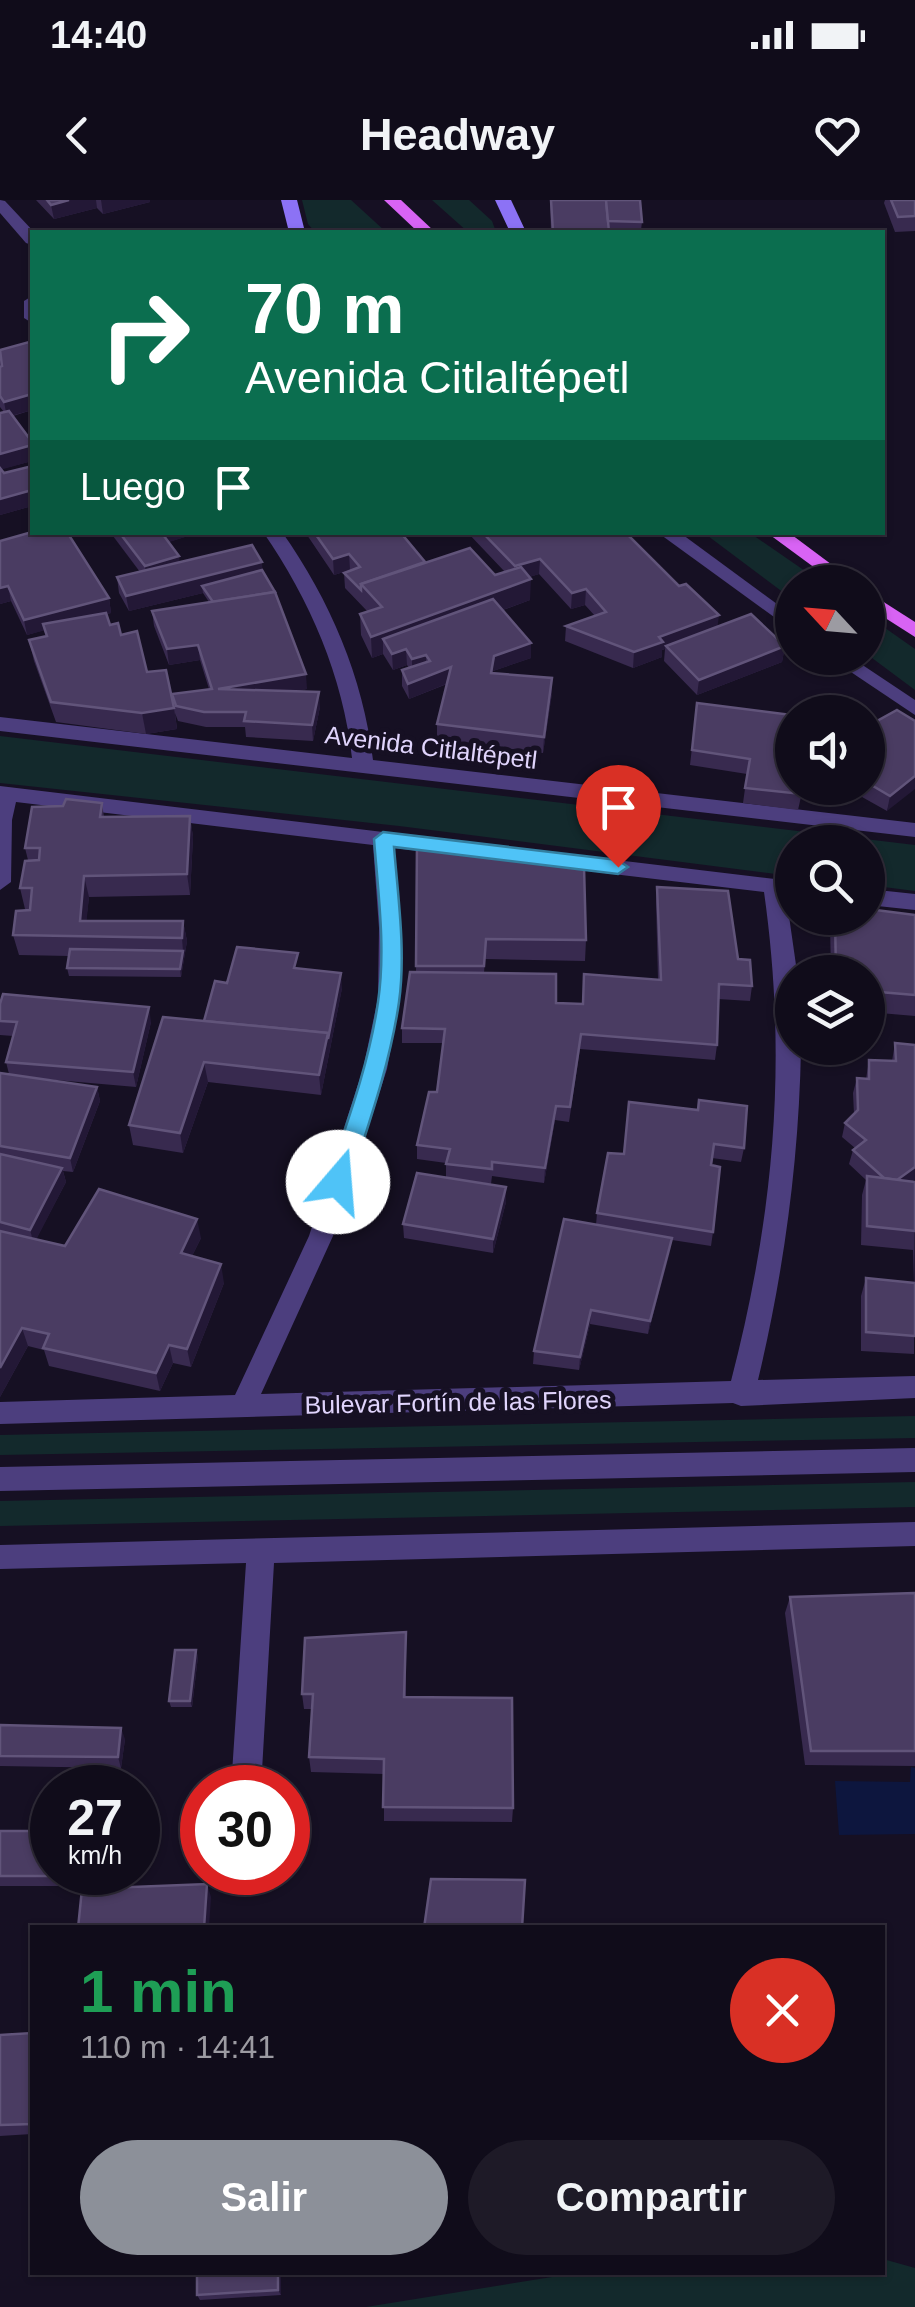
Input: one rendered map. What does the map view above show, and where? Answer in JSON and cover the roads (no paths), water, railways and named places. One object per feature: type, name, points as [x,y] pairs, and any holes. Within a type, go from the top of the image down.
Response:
[{"type":"main road","points":[[290,200],[296,230]]},
{"type":"main road","points":[[392,200],[425,230]]},
{"type":"main road","points":[[503,200],[517,230]]},
{"type":"main road","points":[[779,535],[822,565]]},
{"type":"main road","points":[[885,610],[915,631]]},
{"type":"street","points":[[0,204],[30,238]]},
{"type":"street","points":[[274,535],[334,642],[362,742],[364,767]]},
{"type":"street","points":[[670,535],[775,612]]},
{"type":"street","points":[[864,675],[915,709]]},
{"type":"street","name":"Avenida Citlaltépetl","points":[[0,724],[915,830]]},
{"type":"street","points":[[0,882],[4,793],[775,885]]},
{"type":"street","points":[[242,1408],[320,1236],[375,1070],[389,998],[390,928],[383,839]]},
{"type":"street","points":[[885,899],[915,902]]},
{"type":"street","points":[[741,1395],[754,1346],[782,1161],[788,995],[786,935]]},
{"type":"street","name":"Bulevar Fortín de las Flores","points":[[0,1413],[741,1395],[915,1387]]},
{"type":"street","points":[[0,1479],[915,1460]]},
{"type":"street","points":[[0,1557],[915,1534]]},
{"type":"street","points":[[247,1765],[260,1551]]},
{"type":"water","points":[[911,1767],[915,1768],[915,1834],[839,1835],[835,1781],[910,1782]]}]
